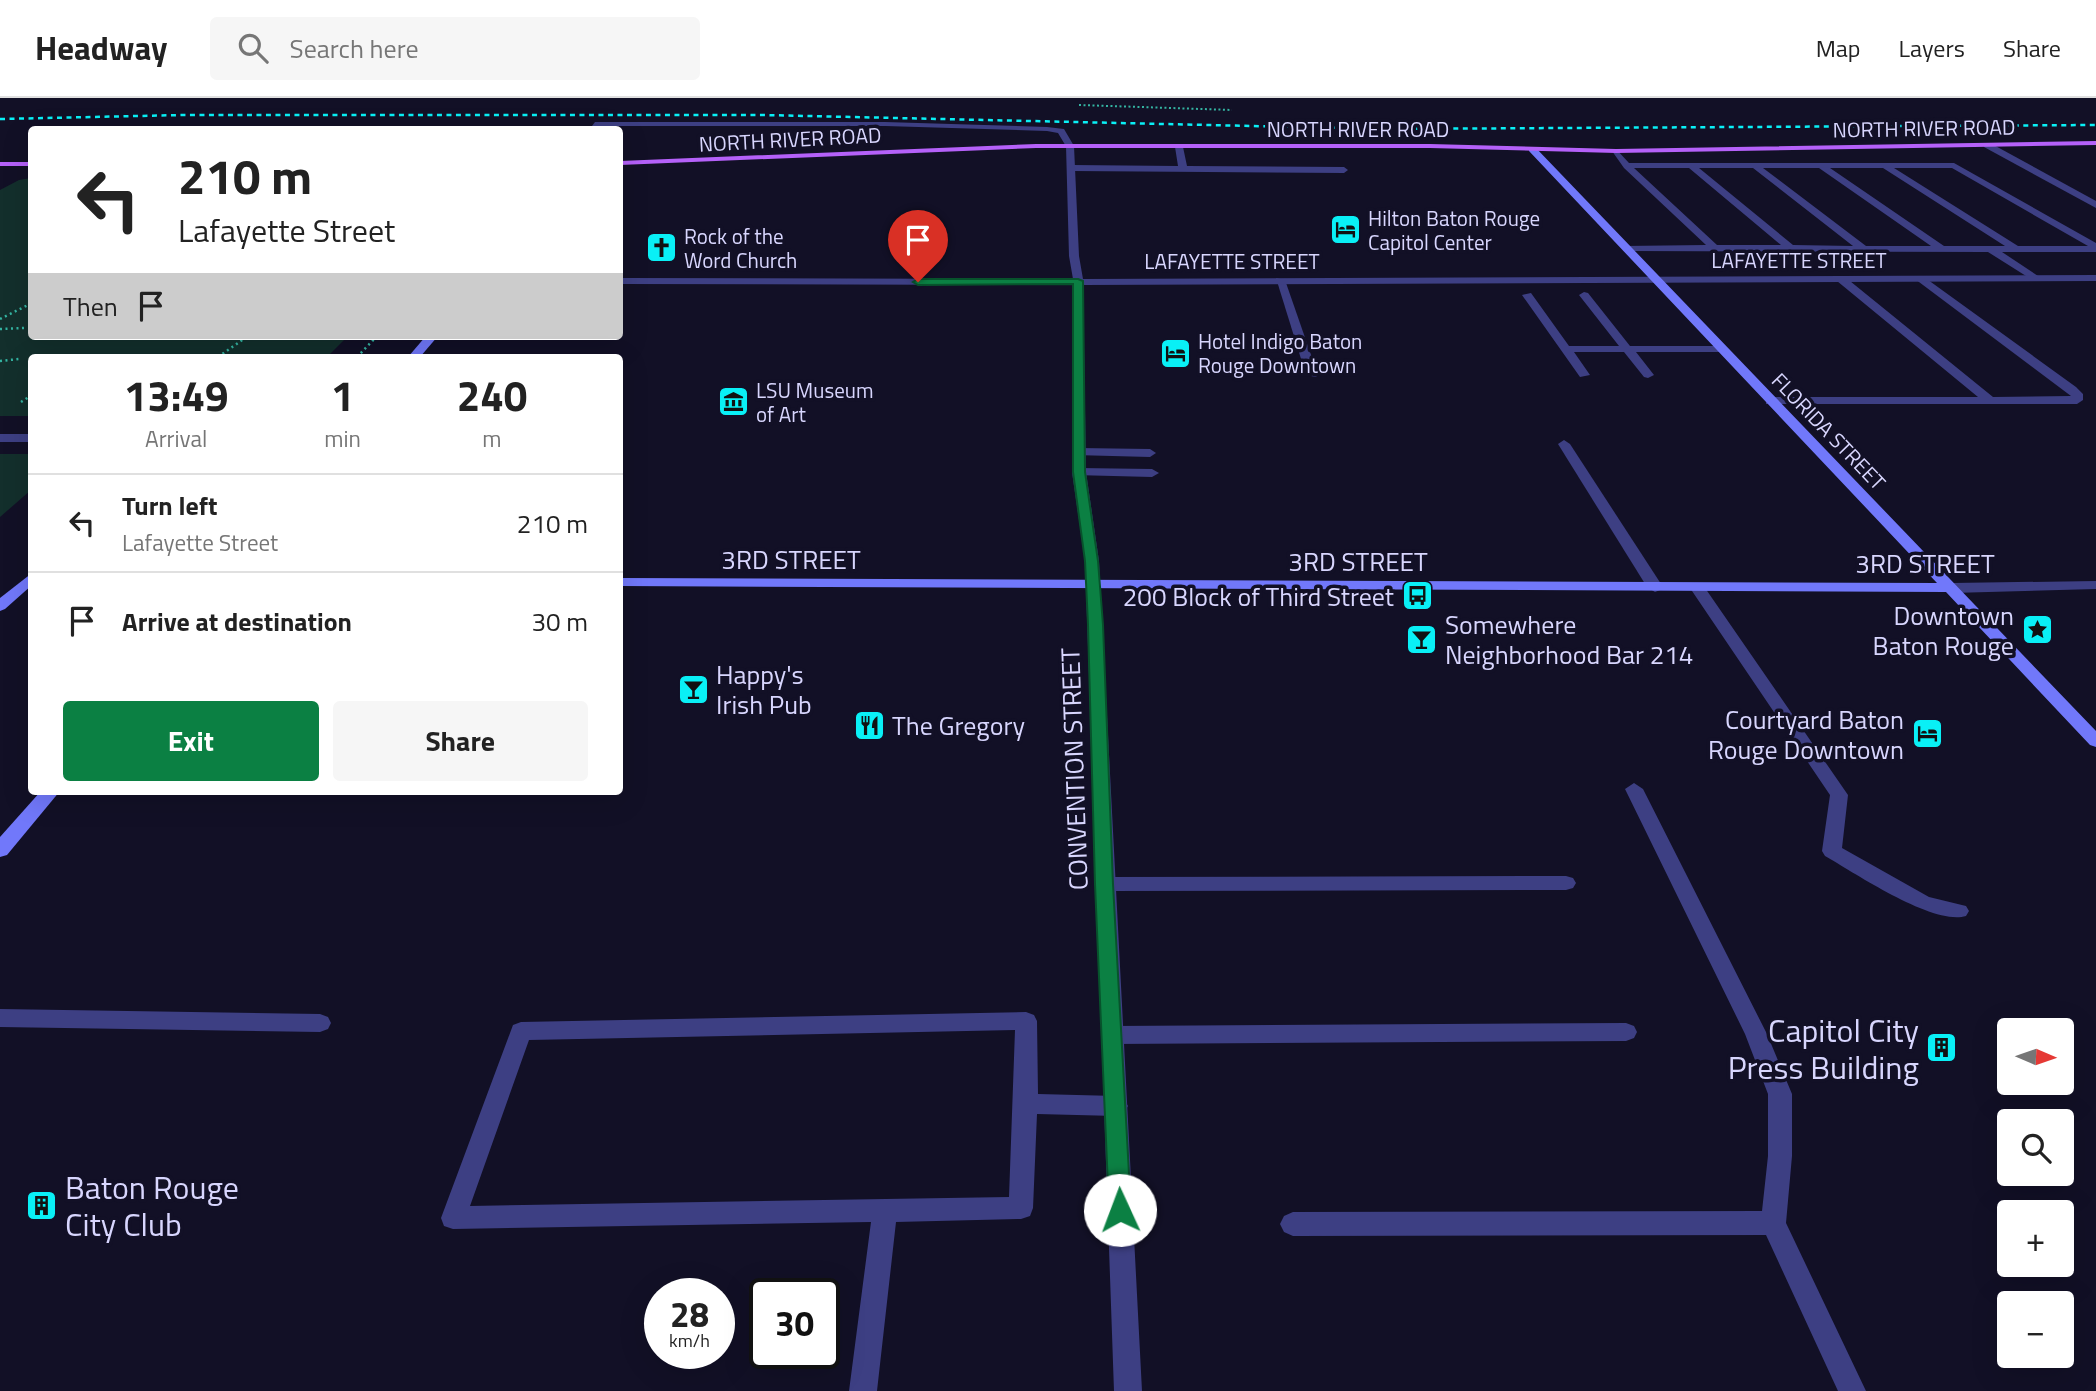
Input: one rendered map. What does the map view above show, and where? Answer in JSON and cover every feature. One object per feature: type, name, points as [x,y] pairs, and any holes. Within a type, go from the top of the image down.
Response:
[{"type":"main road","name":"NORTH RIVER ROAD","points":[[623,163],[952,148],[1070,146],[1385,146],[1616,151],[2096,143]]},
{"type":"main road","name":"FLORIDA STREET","points":[[1532,149],[2096,741]]},
{"type":"main road","points":[[0,164],[28,164]]},
{"type":"main road","points":[[417,354],[429,340]]},
{"type":"main road","points":[[0,606],[28,582]]},
{"type":"main road","name":"3RD STREET","points":[[623,582],[1952,588]]},
{"type":"main road","points":[[0,850],[48,795]]},
{"type":"street","points":[[595,124],[897,124],[1047,128],[1061,131],[1070,146]]},
{"type":"street","points":[[1987,145],[2096,205]]},
{"type":"street","name":"CONVENTION STREET","points":[[1070,146],[1074,256],[1078,281],[1079,472],[1093,585],[1128,1391]]},
{"type":"street","points":[[1179,147],[1183,169]]},
{"type":"street","points":[[1616,151],[1627,166],[1715,249]]},
{"type":"street","points":[[1690,165],[1791,249]]},
{"type":"street","points":[[1754,165],[1864,249]]},
{"type":"street","points":[[1819,165],[1942,249]]},
{"type":"street","points":[[1884,165],[2016,249]]},
{"type":"street","points":[[1627,166],[1954,165],[2096,248]]},
{"type":"street","points":[[1072,169],[1344,170]]},
{"type":"street","points":[[1626,248],[2096,248]]},
{"type":"street","points":[[1991,249],[2034,278]]},
{"type":"street","name":"LAFAYETTE STREET","points":[[623,281],[2096,278]]},
{"type":"street","points":[[1840,279],[1990,401]]},
{"type":"street","points":[[1770,401],[2070,401],[2078,398],[2072,390],[1920,279]]},
{"type":"street","points":[[1280,280],[1312,375]]},
{"type":"street","points":[[1527,295],[1584,375]]},
{"type":"street","points":[[1584,295],[1647,375]]},
{"type":"street","points":[[1565,349],[1722,349]]},
{"type":"street","points":[[0,438],[28,438]]},
{"type":"street","points":[[1564,444],[1655,587]]},
{"type":"street","points":[[1079,452],[1150,453]]},
{"type":"street","points":[[1079,472],[1152,473]]},
{"type":"street","name":"3RD STREET","points":[[1952,588],[2096,585]]},
{"type":"street","points":[[1698,588],[1839,795],[1832,851],[1924,903],[1959,911]]},
{"type":"street","points":[[1634,789],[1756,1034],[1780,1094],[1780,1156],[1773,1223],[1852,1391]]},
{"type":"street","points":[[1104,884],[1566,883]]},
{"type":"street","points":[[0,1018],[320,1023]]},
{"type":"street","points":[[1026,1021],[1026,1104],[1021,1208],[453,1218],[521,1031],[1026,1021]]},
{"type":"street","points":[[1112,1035],[1626,1032]]},
{"type":"street","points":[[1026,1104],[1115,1106]]},
{"type":"street","points":[[863,1391],[885,1210]]},
{"type":"street","points":[[1293,1224],[1773,1223]]},
{"type":"path","points":[[1071,105],[1244,111]]},
{"type":"path","points":[[0,319],[28,305]]},
{"type":"path","points":[[0,328],[24,328]]},
{"type":"path","points":[[222,354],[242,340]]},
{"type":"path","points":[[360,354],[373,340]]},
{"type":"path","points":[[0,361],[19,359]]},
{"type":"green space","points":[[28,178],[28,340],[344,340],[330,354],[28,354],[28,416],[0,416],[0,190]]},
{"type":"green space","points":[[0,454],[28,454],[28,493],[0,517]]},
{"type":"railway","points":[[0,119],[183,115],[763,115],[1386,129],[2096,125]]},
{"type":"place","name":"Hilton Baton Rouge Capitol Center","points":[[1345,230]]},
{"type":"place","name":"Rock of the Word Church","points":[[661,248]]},
{"type":"place","name":"Hotel Indigo Baton Rouge Downtown","points":[[1175,353]]},
{"type":"place","name":"LSU Museum of Art","points":[[733,402]]},
{"type":"place","name":"200 Block of Third Street","points":[[1417,596]]},
{"type":"place","name":"Downtown Baton Rouge","points":[[2037,630]]},
{"type":"place","name":"Somewhere Neighborhood Bar 214","points":[[1422,639]]},
{"type":"place","name":"Happy's Irish Pub","points":[[693,689]]},
{"type":"place","name":"The Gregory","points":[[869,725]]},
{"type":"place","name":"Courtyard Baton Rouge Downtown","points":[[1927,734]]},
{"type":"place","name":"Capitol City Press Building","points":[[1942,1048]]},
{"type":"place","name":"Baton Rouge City Club","points":[[42,1205]]},
{"type":"route","points":[[918,282],[1078,281],[1079,472],[1096,625],[1104,884],[1120,1210]]}]
